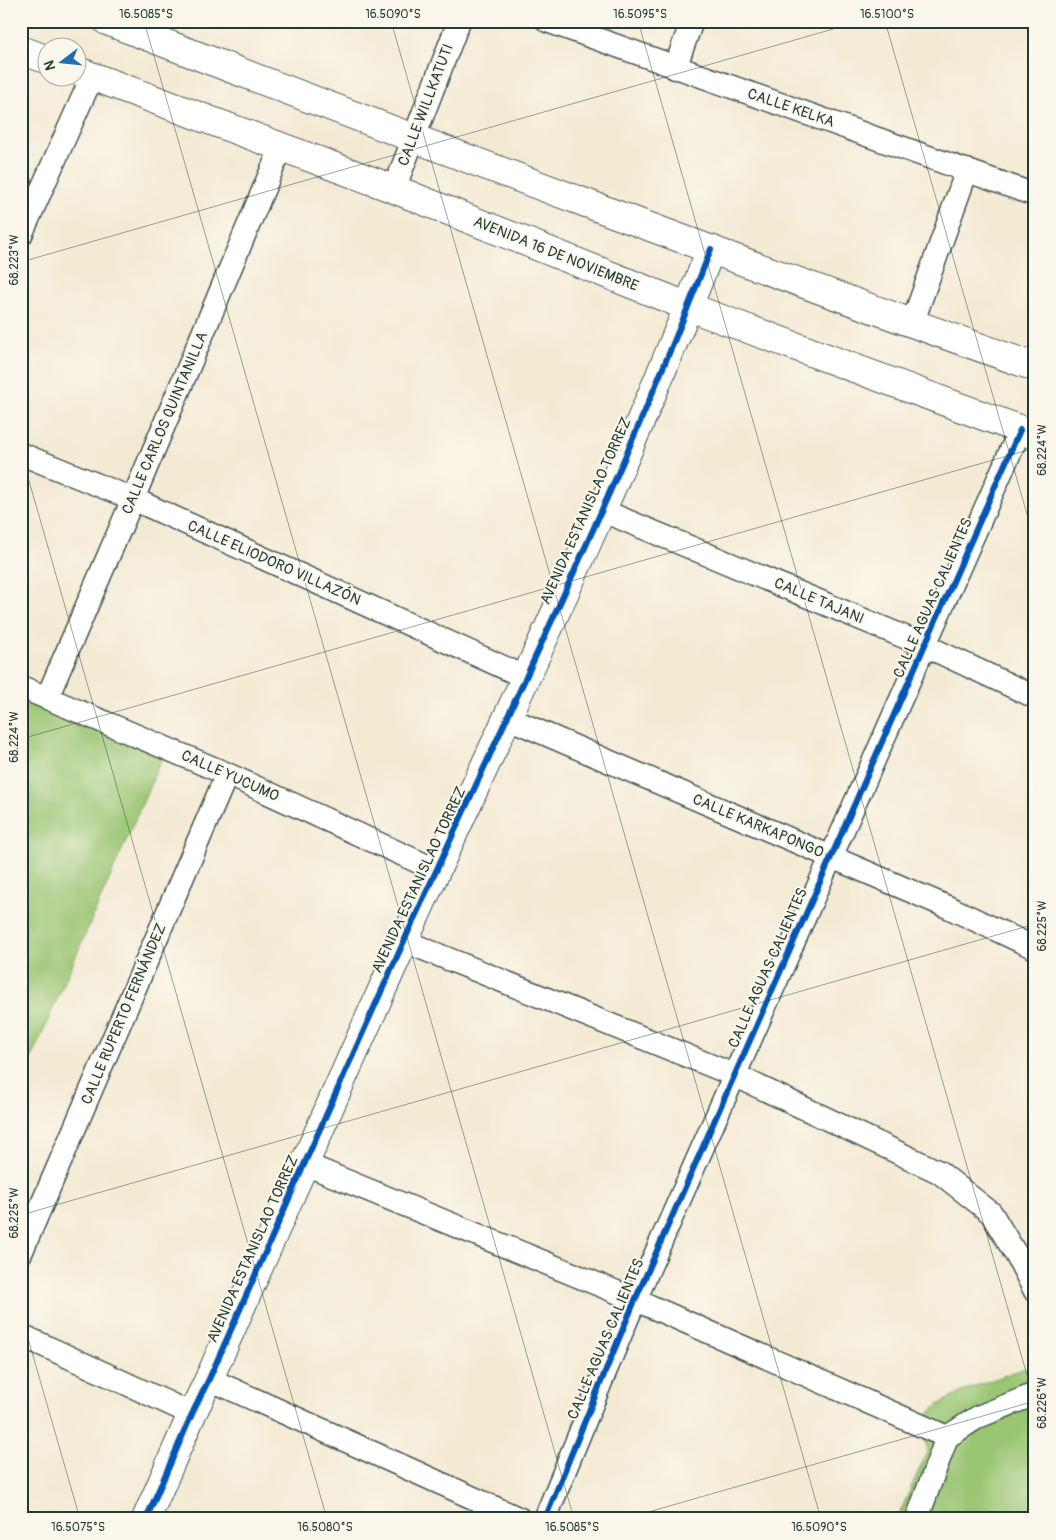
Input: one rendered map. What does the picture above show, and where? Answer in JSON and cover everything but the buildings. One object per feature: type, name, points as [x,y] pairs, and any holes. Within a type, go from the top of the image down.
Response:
[{"type":"street","points":[[106,21],[711,250],[1035,367]]},
{"type":"street","name":"CALLE WILLKATUTI","points":[[394,190],[412,138],[459,21]]},
{"type":"street","name":"CALLE KELKA","points":[[547,21],[1035,195]]},
{"type":"street","points":[[675,68],[692,21]]},
{"type":"street","points":[[21,50],[38,56]]},
{"type":"street","name":"AVENIDA 16 DE NOVIEMBRE","points":[[88,75],[394,190],[689,307],[1027,432]]},
{"type":"street","points":[[21,235],[79,88]]},
{"type":"street","name":"CALLE CARLOS QUINTANILLA","points":[[46,698],[133,499],[281,148]]},
{"type":"street","points":[[912,324],[967,170]]},
{"type":"street","name":"AVENIDA ESTANISLAO TORREZ","points":[[146,1519],[436,870],[508,718],[601,510],[689,307],[711,250]]},
{"type":"street","name":"CALLE AGUAS CALIENTES","points":[[545,1519],[636,1300],[830,857],[926,646],[1027,432]]},
{"type":"street","name":"CALLE ELIODORO VILLAZÓN","points":[[21,454],[133,499],[525,677]]},
{"type":"street","name":"CALLE TAJANI","points":[[601,510],[926,646],[1035,697]]},
{"type":"street","name":"CALLE YUCUMO","points":[[21,687],[227,774],[436,870]]},
{"type":"street","name":"CALLE KARKAPONGO","points":[[508,718],[950,908],[1035,948]]},
{"type":"street","name":"CALLE RUPERTO FERNÁNDEZ","points":[[21,1253],[227,774]]},
{"type":"street","points":[[404,941],[734,1076],[939,1172],[991,1213],[1017,1256],[1035,1291]]},
{"type":"street","points":[[305,1164],[636,1300],[946,1437]]},
{"type":"street","points":[[21,1335],[192,1414]]},
{"type":"street","points":[[209,1379],[520,1519]]},
{"type":"street","points":[[917,1519],[946,1437],[978,1417],[1035,1394]]},
{"type":"green space","points":[[21,696],[162,758],[21,1082]]},
{"type":"green space","points":[[1025,1368],[1035,1397],[1035,1519],[897,1519],[928,1450],[922,1428],[924,1420],[931,1411],[941,1403],[970,1389]]},
{"type":"cycle path","points":[[146,1519],[379,996],[613,484],[680,328],[711,249]]},
{"type":"cycle path","points":[[545,1519],[636,1298],[1020,430]]}]
